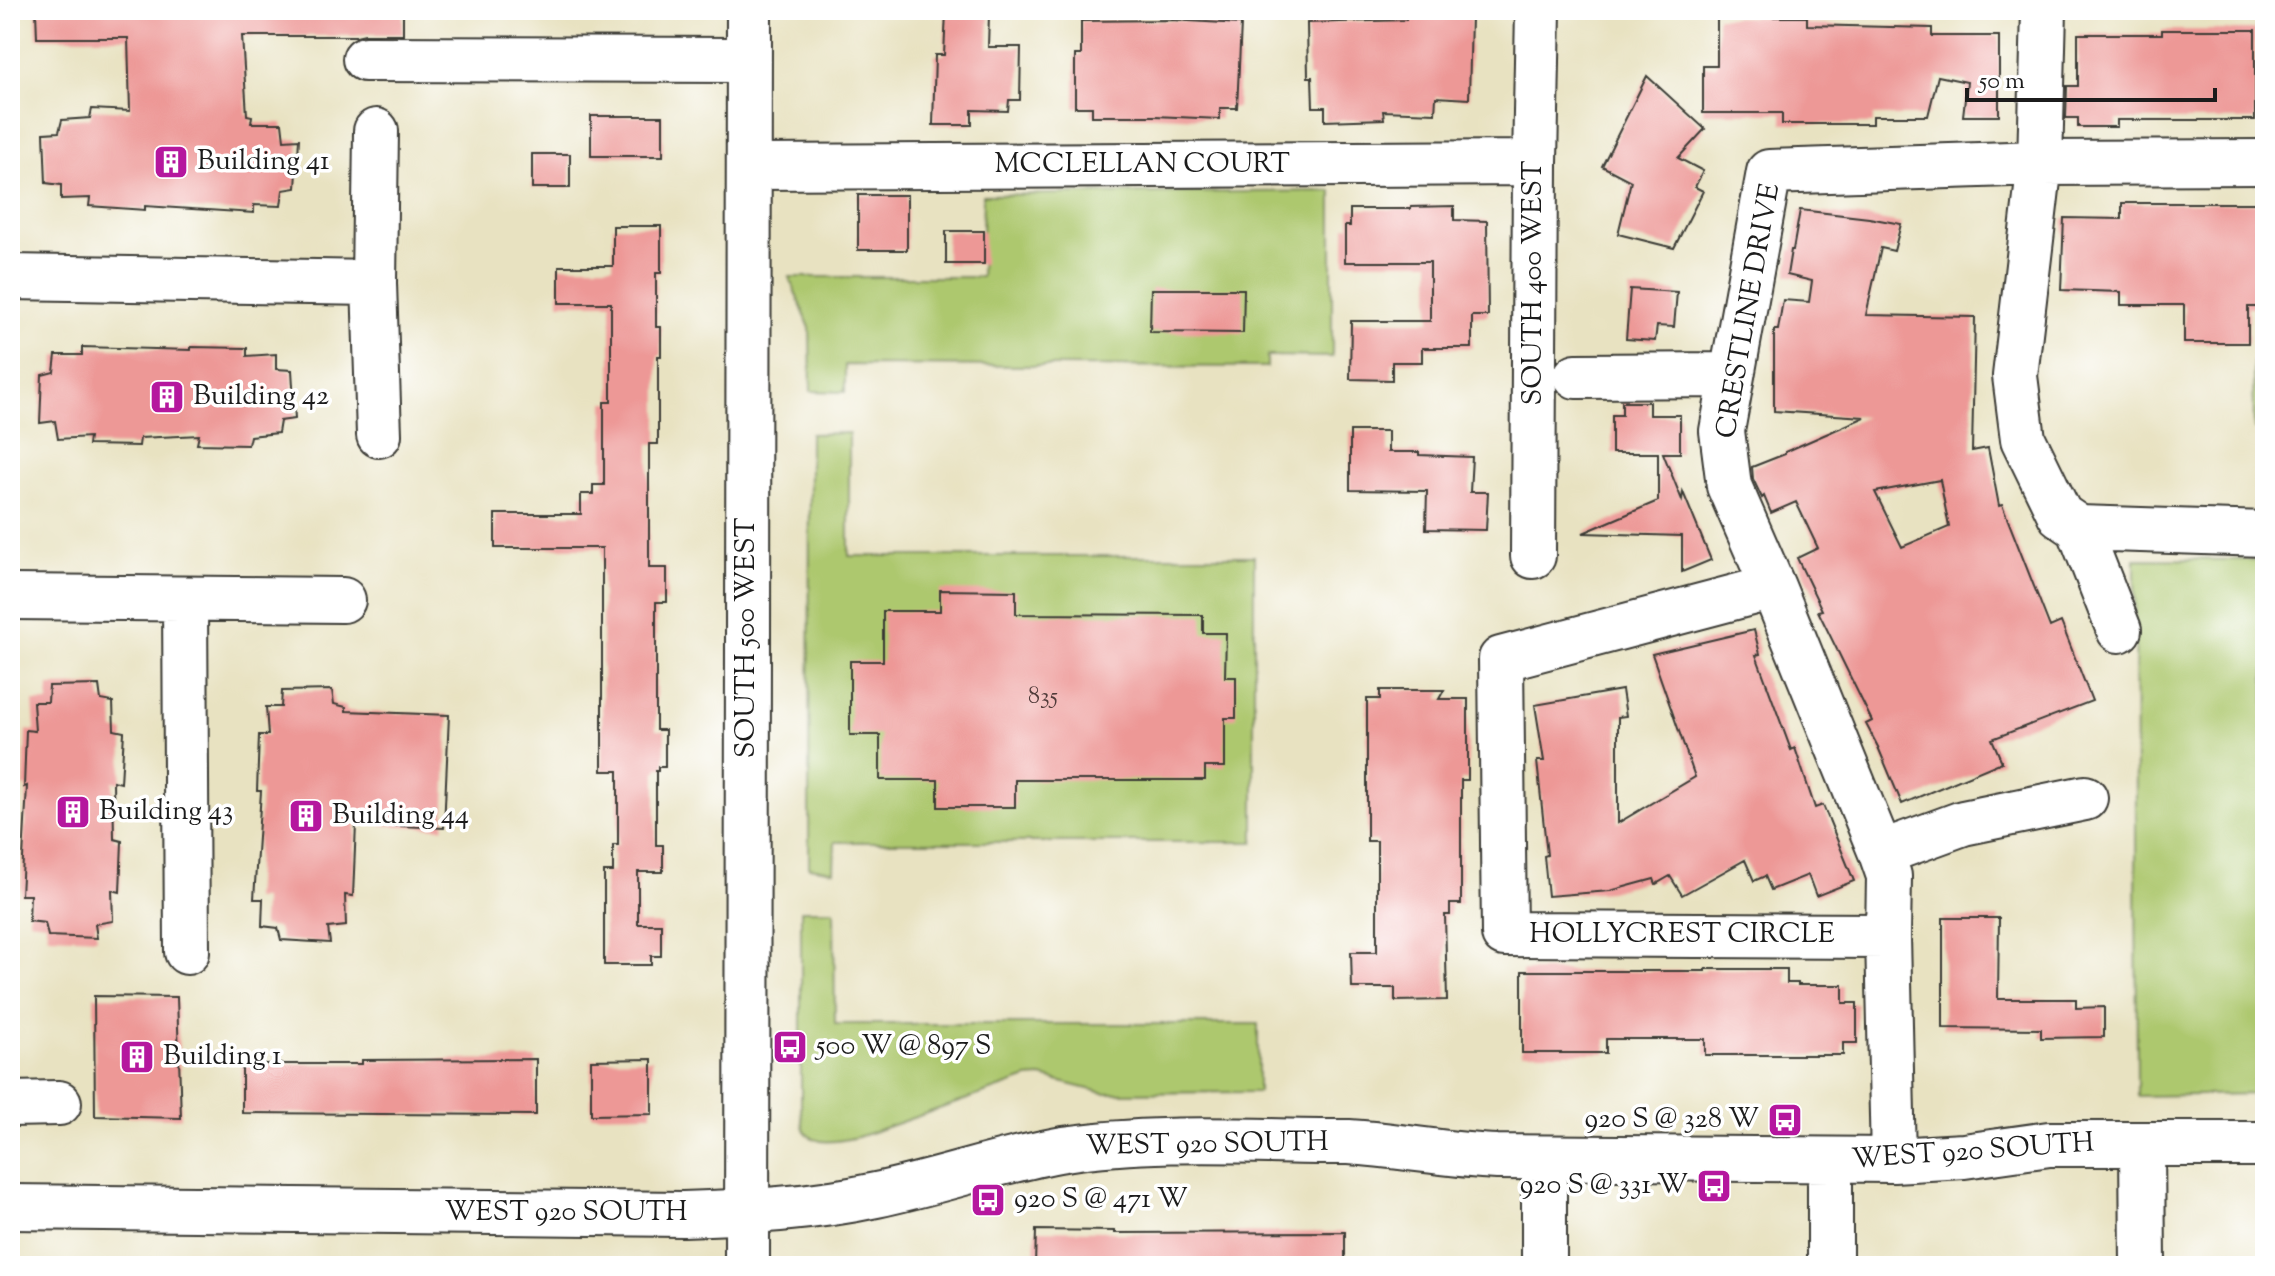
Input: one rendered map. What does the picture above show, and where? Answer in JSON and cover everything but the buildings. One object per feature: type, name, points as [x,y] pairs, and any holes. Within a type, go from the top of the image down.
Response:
[{"type":"street","name":"SOUTH 500 WEST","points":[[747,1266],[749,10]]},
{"type":"street","name":"SOUTH 400 WEST","points":[[1533,556],[1538,10]]},
{"type":"street","points":[[2044,10],[2040,163],[2015,376],[2023,439],[2060,515],[2079,528],[2265,534]]},
{"type":"street","points":[[365,59],[748,60]]},
{"type":"street","points":[[376,131],[374,283],[379,435]]},
{"type":"street","points":[[2040,163],[2265,162]]},
{"type":"street","name":"MCCLELLAN COURT","points":[[749,167],[1535,163]]},
{"type":"street","name":"CRESTLINE DRIVE","points":[[1893,1160],[1889,876],[1729,486],[1722,431],[1769,172],[2040,163]]},
{"type":"street","points":[[10,277],[374,283]]},
{"type":"street","points":[[1576,376],[1732,375]]},
{"type":"street","points":[[2079,528],[2119,630]]},
{"type":"street","name":"HOLLYCREST CIRCLE","points":[[1773,587],[1501,659],[1504,934],[1888,936]]},
{"type":"street","points":[[10,597],[343,600]]},
{"type":"street","points":[[185,599],[187,952]]},
{"type":"street","points":[[1881,853],[1963,823],[2085,798]]},
{"type":"street","points":[[10,1104],[59,1103]]},
{"type":"street","name":"WEST 920 SOUTH","points":[[10,1207],[683,1214],[747,1211],[812,1206],[877,1195],[1025,1157],[1100,1145],[1174,1142],[1349,1142],[1464,1156],[1830,1160],[1948,1158],[2049,1144],[2265,1144]]},
{"type":"street","points":[[2142,1144],[2143,1266]]},
{"type":"street","points":[[1544,1158],[1544,1266]]},
{"type":"street","points":[[1830,1160],[1830,1266]]},
{"type":"green space","points":[[1332,191],[1332,357],[1267,356],[1267,367],[845,365],[845,392],[811,391],[810,328],[789,277],[981,277],[983,195]]},
{"type":"green space","points":[[2253,362],[2265,362],[2265,429],[2254,429]]},
{"type":"green space","points":[[849,433],[849,556],[1254,556],[1254,842],[835,842],[834,871],[809,867],[810,434]]},
{"type":"green space","points":[[2135,559],[2265,560],[2265,1094],[2137,1096]]},
{"type":"green space","points":[[801,910],[834,910],[835,1024],[1258,1024],[1258,1092],[1104,1093],[1041,1077],[1028,1078],[858,1137],[830,1142],[816,1140],[805,1131],[801,1110]]},
{"type":"place","name":"Building 41","points":[[171,162]]},
{"type":"place","name":"Building 42","points":[[167,397]]},
{"type":"place","name":"Building 43","points":[[73,812]]},
{"type":"place","name":"Building 44","points":[[306,816]]},
{"type":"place","name":"500 W @ 897 S","points":[[790,1047]]},
{"type":"place","name":"Building 1","points":[[137,1057]]},
{"type":"place","name":"920 S @ 328 W","points":[[1785,1120]]},
{"type":"place","name":"920 S @ 331 W","points":[[1714,1186]]},
{"type":"place","name":"920 S @ 471 W","points":[[988,1200]]}]
